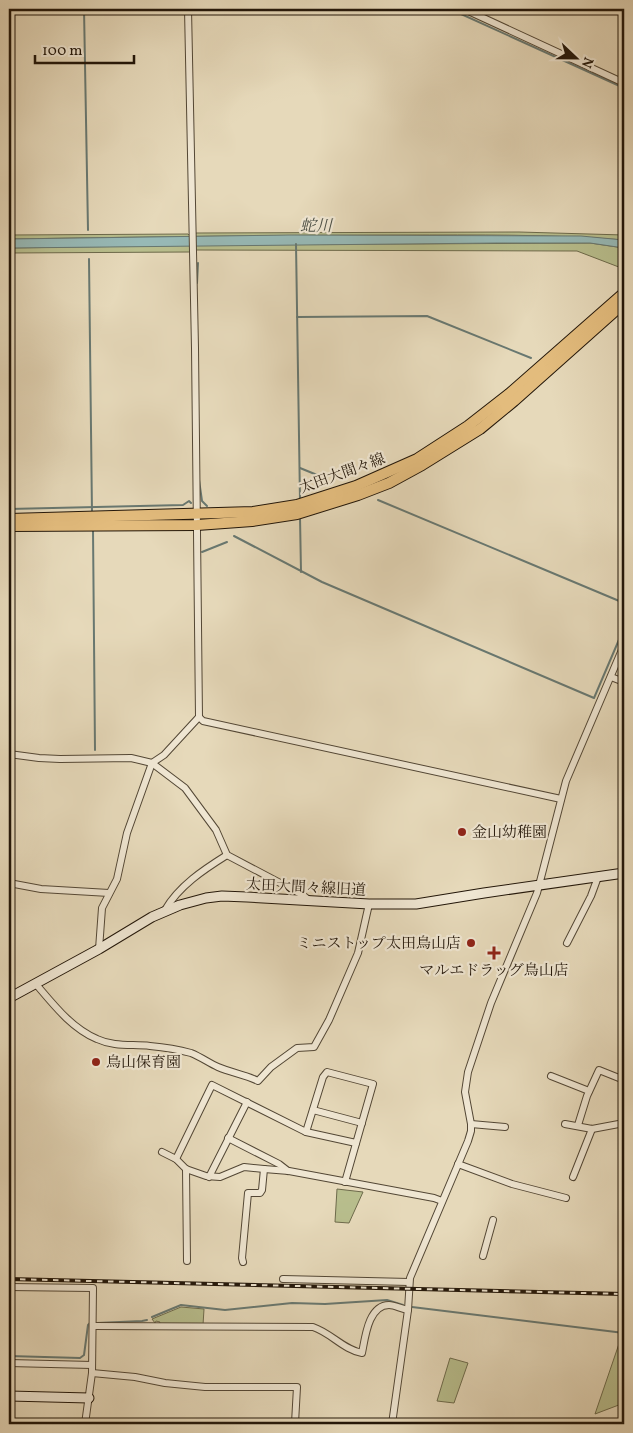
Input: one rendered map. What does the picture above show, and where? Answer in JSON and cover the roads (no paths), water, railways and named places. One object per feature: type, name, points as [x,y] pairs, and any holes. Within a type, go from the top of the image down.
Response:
[{"type":"main road","name":"太田大間々線","points":[[9,526],[197,520],[297,505],[356,486],[417,459],[468,426],[509,394],[624,293]]},
{"type":"main road","name":"太田大間々線","points":[[9,519],[252,522],[297,514],[358,495],[422,466],[466,439],[501,413],[624,303]]},
{"type":"street","points":[[99,949],[102,908],[117,879],[127,833],[152,763],[164,755],[199,717],[188,9]]},
{"type":"street","points":[[464,9],[624,83]]},
{"type":"street","points":[[392,1424],[408,1310],[409,1282],[470,1136],[471,1124],[465,1092],[468,1072],[491,1003],[539,886],[566,781],[624,645]]},
{"type":"street","points":[[611,677],[624,682]]},
{"type":"street","points":[[199,717],[203,721],[220,725],[561,799]]},
{"type":"street","points":[[9,754],[60,759],[130,758],[152,763],[185,788],[216,830],[227,855],[309,900]]},
{"type":"street","points":[[165,910],[171,899],[205,868],[227,855]]},
{"type":"street","name":"太田大間々線旧道","points":[[9,998],[99,949],[165,910],[191,902],[222,896],[369,904],[416,904],[624,873]]},
{"type":"street","points":[[567,943],[591,896],[598,877]]},
{"type":"street","points":[[9,883],[41,889],[109,893]]},
{"type":"street","points":[[35,983],[62,1014],[81,1029],[106,1043],[125,1046],[150,1046],[191,1053],[218,1067],[245,1074],[258,1081],[271,1068],[297,1048],[314,1047],[329,1020],[358,954],[369,904]]},
{"type":"street","points":[[578,1125],[589,1091],[599,1070],[619,1078]]},
{"type":"street","points":[[306,1132],[326,1072],[373,1084],[345,1182]]},
{"type":"street","points":[[551,1076],[589,1091]]},
{"type":"street","points":[[176,1159],[212,1085],[306,1132],[356,1143]]},
{"type":"street","points":[[209,1177],[246,1102]]},
{"type":"street","points":[[313,1110],[362,1123]]},
{"type":"street","points":[[565,1124],[592,1129],[624,1123]]},
{"type":"street","points":[[471,1124],[506,1127]]},
{"type":"street","points":[[574,1177],[592,1129]]},
{"type":"street","points":[[228,1138],[289,1171]]},
{"type":"street","points":[[162,1152],[176,1159],[186,1169],[209,1177],[220,1177],[244,1167],[289,1171],[442,1201]]},
{"type":"street","points":[[458,1164],[512,1184],[566,1198]]},
{"type":"street","points":[[186,1169],[187,1261]]},
{"type":"street","points":[[243,1262],[248,1193],[260,1193],[262,1190],[264,1169]]},
{"type":"street","points":[[484,1256],[493,1220]]},
{"type":"street","points":[[283,1279],[409,1282]]},
{"type":"street","points":[[9,1286],[93,1288],[92,1372],[85,1424]]},
{"type":"street","points":[[93,1326],[313,1327],[330,1334],[351,1349],[362,1354],[369,1322],[373,1314],[389,1304],[408,1310]]},
{"type":"street","points":[[9,1363],[92,1365]]},
{"type":"street","points":[[92,1372],[135,1377],[165,1384],[297,1387],[296,1424]]},
{"type":"street","points":[[9,1396],[89,1398]]},
{"type":"water","points":[[289,235],[581,236],[624,240],[624,248],[590,243],[497,243],[9,248],[9,239]]},
{"type":"waterway","points":[[84,9],[88,230]]},
{"type":"waterway","points":[[450,9],[624,88]]},
{"type":"waterway","points":[[296,244],[300,500]]},
{"type":"waterway","points":[[89,259],[92,513]]},
{"type":"waterway","points":[[197,283],[198,263]]},
{"type":"waterway","points":[[297,317],[427,316],[531,358]]},
{"type":"waterway","points":[[300,468],[327,479]]},
{"type":"waterway","points":[[199,480],[202,501],[207,506]]},
{"type":"waterway","points":[[378,500],[624,603]]},
{"type":"waterway","points":[[9,509],[183,505],[189,501],[191,503]]},
{"type":"waterway","points":[[300,517],[301,572]]},
{"type":"waterway","points":[[93,530],[95,750]]},
{"type":"waterway","points":[[234,536],[322,582],[594,698],[624,628]]},
{"type":"waterway","points":[[202,552],[227,542]]},
{"type":"waterway","points":[[152,1317],[181,1305],[225,1310],[292,1303],[325,1304],[387,1300],[403,1305]]},
{"type":"waterway","points":[[412,1307],[624,1333]]},
{"type":"waterway","points":[[97,1323],[147,1320]]},
{"type":"waterway","points":[[9,1356],[80,1358],[84,1355],[88,1325],[90,1323]]},
{"type":"railway","points":[[9,1279],[624,1294]]},
{"type":"place","name":"金山幼稚園","points":[[462,832]]},
{"type":"place","name":"ミニストップ太田鳥山店","points":[[471,943]]},
{"type":"place","name":"マルエドラッグ鳥山店","points":[[494,953]]},
{"type":"place","name":"鳥山保育園","points":[[96,1062]]},
{"type":"water label","name":"蛇川","points":[[316,225]]}]
